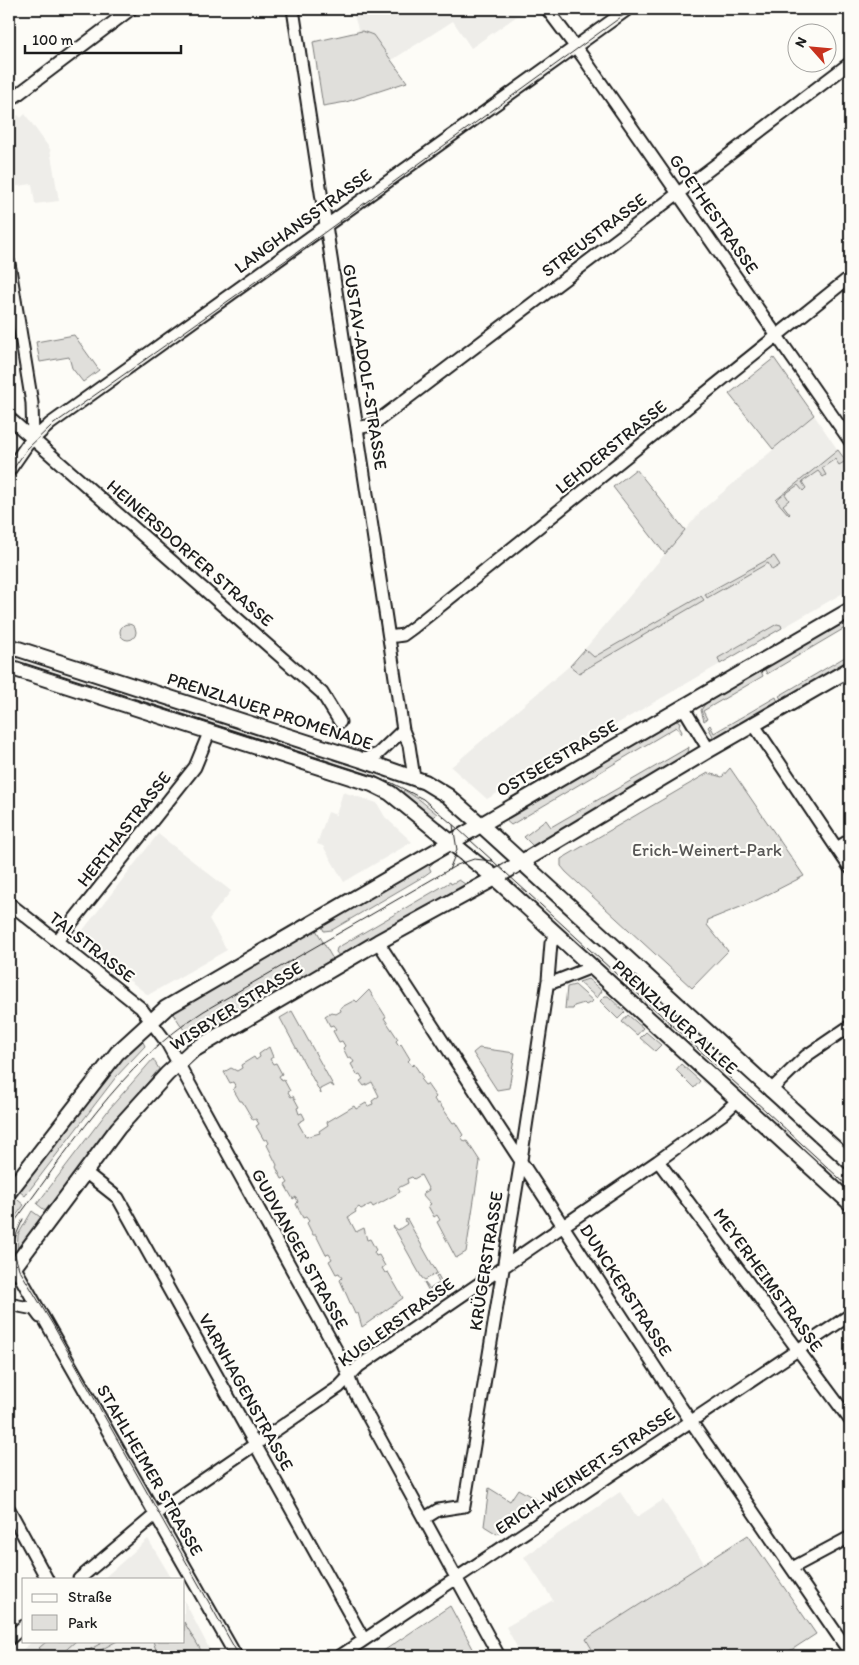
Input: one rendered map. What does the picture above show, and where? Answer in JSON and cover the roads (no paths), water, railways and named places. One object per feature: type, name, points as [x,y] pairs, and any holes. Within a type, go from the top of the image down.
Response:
[{"type":"main road","name":"OSTSEESTRASSE","points":[[451,842],[850,610]]},
{"type":"main road","name":"PRENZLAUER PROMENADE","points":[[9,646],[414,778],[448,796],[502,844]]},
{"type":"main road","points":[[9,667],[381,788],[404,803],[451,842]]},
{"type":"main road","points":[[522,862],[709,750],[850,669]]},
{"type":"main road","name":"PRENZLAUER ALLEE","points":[[451,842],[474,859],[850,1203]]},
{"type":"main road","name":"WISBYER STRASSE","points":[[9,1192],[89,1086],[117,1053],[151,1020],[185,995],[227,974],[451,842]]},
{"type":"main road","name":"PRENZLAUER ALLEE","points":[[502,844],[850,1162]]},
{"type":"main road","name":"WISBYER STRASSE","points":[[12,1270],[136,1107],[177,1063],[192,1051],[378,942],[522,862]]},
{"type":"street","points":[[9,101],[131,9]]},
{"type":"street","name":"GUSTAV-ADOLF-STRASSE","points":[[293,9],[403,730],[409,745],[414,778]]},
{"type":"street","name":"GOETHESTRASSE","points":[[547,9],[850,441]]},
{"type":"street","name":"LANGHANSSTRASSE","points":[[9,471],[33,439],[50,424],[628,9]]},
{"type":"street","name":"STREUSTRASSE","points":[[357,428],[372,425],[850,63]]},
{"type":"street","points":[[9,263],[32,403],[33,439]]},
{"type":"street","name":"LEHDERSTRASSE","points":[[389,637],[404,635],[850,277]]},
{"type":"street","name":"HEINERSDORFER STRASSE","points":[[9,418],[322,693],[340,722]]},
{"type":"street","points":[[683,707],[709,750]]},
{"type":"street","points":[[754,725],[850,868]]},
{"type":"street","points":[[362,760],[384,750],[403,730]]},
{"type":"street","name":"HERTHASTRASSE","points":[[57,941],[195,767],[209,733]]},
{"type":"street","points":[[837,848],[850,840]]},
{"type":"street","name":"TALSTRASSE","points":[[9,903],[142,1008],[151,1020]]},
{"type":"street","name":"KRÜGERSTRASSE","points":[[425,1518],[438,1510],[464,1506],[521,1160],[548,980],[551,943],[558,936]]},
{"type":"street","name":"DUNCKERSTRASSE","points":[[378,942],[691,1421],[850,1653]]},
{"type":"street","points":[[548,980],[554,982],[592,967]]},
{"type":"street","name":"GUDVANGER STRASSE","points":[[151,1020],[167,1043],[344,1364],[353,1389],[499,1656]]},
{"type":"street","points":[[770,1090],[806,1056],[850,1026]]},
{"type":"street","name":"KUGLERSTRASSE","points":[[80,1578],[155,1514],[339,1387],[359,1366],[658,1161],[723,1114],[738,1100]]},
{"type":"street","name":"MEYERHEIMSTRASSE","points":[[658,1161],[850,1420]]},
{"type":"street","name":"VARNHAGENSTRASSE","points":[[85,1172],[118,1198],[364,1640]]},
{"type":"street","name":"STAHLHEIMER STRASSE","points":[[12,1270],[48,1327],[236,1656]]},
{"type":"street","name":"STAHLHEIMER STRASSE","points":[[9,1304],[34,1309],[48,1327]]},
{"type":"street","name":"ERICH-WEINERT-STRASSE","points":[[340,1656],[850,1315]]},
{"type":"street","points":[[9,1509],[47,1578]]},
{"type":"street","points":[[792,1568],[850,1537]]},
{"type":"street","points":[[9,1639],[22,1628]]},
{"type":"tram line","points":[[9,475],[27,449],[51,426],[296,253],[632,9]]},
{"type":"tram line","points":[[9,660],[392,783],[423,799],[850,1188]]},
{"type":"tram line","points":[[449,870],[457,850],[453,825]]},
{"type":"tram line","points":[[9,1229],[97,1111],[147,1056],[174,1032],[204,1011],[457,865],[474,859],[493,861]]},
{"type":"tram line","points":[[23,1219],[14,1240],[14,1252],[19,1269],[53,1325],[239,1656]]},
{"type":"park label","name":"Erich-Weinert-Park","points":[[707,850]]}]
